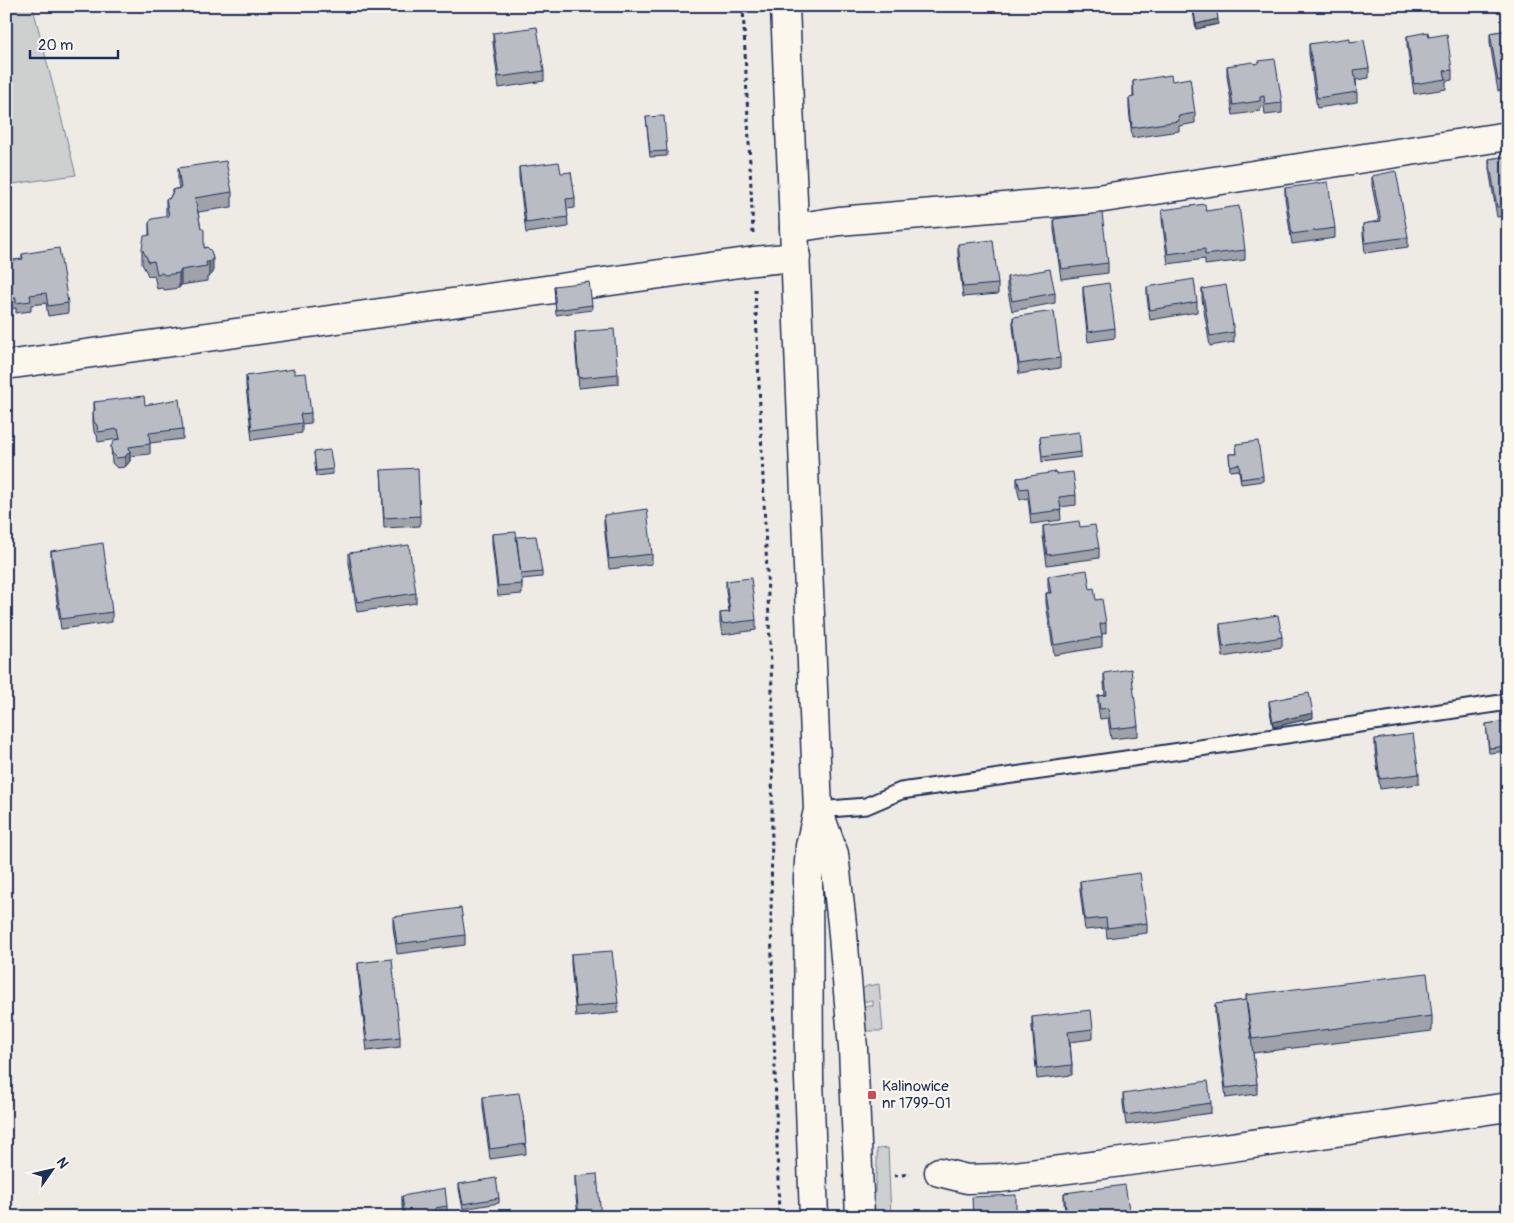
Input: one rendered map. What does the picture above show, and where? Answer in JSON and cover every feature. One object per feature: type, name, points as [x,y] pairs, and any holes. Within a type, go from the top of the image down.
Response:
[{"type":"main road","points":[[786,6],[818,810],[810,846],[808,886],[809,1079],[814,1217]]},
{"type":"main road","points":[[794,228],[839,221],[1098,199],[1508,136]]},
{"type":"main road","points":[[6,365],[754,261],[796,257]]},
{"type":"main road","points":[[818,810],[834,854],[842,924],[853,1048],[860,1217]]},
{"type":"main road","points":[[939,1172],[967,1179],[1000,1178],[1190,1153],[1508,1107]]},
{"type":"lane","points":[[818,810],[866,806],[901,791],[1508,702]]},
{"type":"path","points":[[743,6],[773,714],[771,923],[779,1217]]},
{"type":"shaded area","points":[[6,6],[43,6],[33,8],[76,175],[6,185]]},
{"type":"shaded area","points":[[879,984],[883,1031],[866,1031],[862,1006],[873,1006],[873,1001],[864,1001],[862,989]]},
{"type":"shaded area","points":[[888,1148],[891,1217],[873,1217],[877,1149]]},
{"type":"building","points":[[1193,6],[1216,6],[1218,19],[1196,24]]},
{"type":"building","points":[[537,27],[544,71],[499,77],[493,33]]},
{"type":"building","points":[[1508,30],[1508,79],[1498,81],[1490,33]]},
{"type":"building","points":[[1428,32],[1429,37],[1447,34],[1452,70],[1444,71],[1446,79],[1414,84],[1407,36]]},
{"type":"building","points":[[1350,38],[1350,42],[1364,40],[1369,68],[1354,70],[1357,92],[1317,98],[1309,44]]},
{"type":"building","points":[[1275,59],[1282,103],[1265,105],[1264,96],[1260,97],[1260,101],[1233,105],[1227,66],[1253,62],[1254,64],[1259,63],[1259,61]]},
{"type":"building","points":[[1171,75],[1172,81],[1190,78],[1195,113],[1178,116],[1179,121],[1132,128],[1129,98],[1134,97],[1133,81]]},
{"type":"building","points":[[664,116],[667,151],[650,152],[646,117]]},
{"type":"building","points":[[1508,156],[1508,206],[1497,207],[1489,159]]},
{"type":"building","points":[[226,161],[232,192],[195,198],[201,228],[204,230],[204,248],[207,247],[211,251],[213,258],[206,262],[207,266],[181,270],[179,273],[157,274],[154,261],[148,262],[142,249],[144,236],[150,235],[149,223],[152,219],[169,216],[166,199],[169,199],[173,192],[172,190],[181,188],[178,168]]},
{"type":"building","points":[[559,162],[561,173],[571,172],[575,198],[566,199],[568,217],[526,223],[519,167]]},
{"type":"building","points":[[1396,171],[1408,237],[1365,243],[1363,224],[1381,221],[1372,176]]},
{"type":"building","points":[[1328,182],[1335,228],[1292,234],[1285,188]]},
{"type":"building","points":[[1205,204],[1206,211],[1239,206],[1245,250],[1205,255],[1205,249],[1168,254],[1162,210]]},
{"type":"building","points":[[1102,213],[1108,263],[1061,269],[1054,219]]},
{"type":"building","points":[[993,240],[998,284],[963,287],[958,244]]},
{"type":"building","points":[[59,248],[68,303],[48,306],[46,293],[30,295],[31,301],[16,303],[16,298],[6,299],[6,261],[23,259],[22,254]]},
{"type":"building","points":[[1050,269],[1055,293],[1012,301],[1007,277]]},
{"type":"building","points":[[1194,279],[1197,302],[1150,310],[1147,287]]},
{"type":"building","points":[[589,282],[592,305],[556,310],[554,286]]},
{"type":"building","points":[[1109,283],[1115,328],[1088,332],[1083,287]]},
{"type":"building","points":[[1226,285],[1234,332],[1210,336],[1202,289]]},
{"type":"building","points":[[1054,311],[1060,358],[1019,364],[1013,317]]},
{"type":"building","points":[[614,329],[618,374],[579,378],[575,332]]},
{"type":"building","points":[[294,369],[294,374],[306,373],[311,413],[300,414],[302,423],[252,430],[246,376]]},
{"type":"building","points":[[144,396],[145,405],[179,399],[183,429],[149,433],[150,444],[129,447],[130,451],[125,457],[117,458],[112,453],[111,446],[115,440],[120,439],[118,429],[98,432],[97,425],[94,422],[94,402]]},
{"type":"building","points":[[1079,432],[1081,452],[1042,457],[1040,437]]},
{"type":"building","points":[[1258,441],[1263,476],[1241,479],[1239,464],[1230,466],[1229,454],[1237,454],[1236,444]]},
{"type":"building","points":[[330,450],[333,469],[316,471],[314,452]]},
{"type":"building","points":[[418,468],[420,516],[384,518],[381,470]]},
{"type":"building","points":[[1056,472],[1056,474],[1073,472],[1076,495],[1059,497],[1061,510],[1031,514],[1028,488],[1020,489],[1017,478]]},
{"type":"building","points":[[647,509],[652,554],[609,559],[604,515]]},
{"type":"building","points":[[1079,521],[1080,527],[1095,525],[1099,548],[1047,555],[1043,526]]},
{"type":"building","points":[[516,532],[522,584],[498,586],[492,534]]},
{"type":"building","points":[[536,536],[542,572],[521,574],[516,537]]},
{"type":"building","points":[[103,543],[112,612],[61,619],[51,551]]},
{"type":"building","points":[[409,545],[416,593],[357,602],[349,553]]},
{"type":"building","points":[[1087,570],[1090,589],[1094,588],[1096,600],[1102,599],[1106,623],[1100,624],[1102,637],[1054,645],[1046,593],[1051,593],[1048,576]]},
{"type":"building","points":[[751,578],[756,620],[722,624],[720,613],[730,612],[726,581]]},
{"type":"building","points":[[1278,615],[1282,637],[1223,647],[1220,624]]},
{"type":"building","points":[[1131,669],[1138,726],[1111,729],[1108,708],[1100,709],[1098,696],[1107,695],[1104,673]]},
{"type":"building","points":[[1309,693],[1313,713],[1273,722],[1269,701]]},
{"type":"building","points":[[1508,721],[1508,746],[1489,748],[1486,724]]},
{"type":"building","points":[[1413,734],[1419,774],[1380,779],[1375,739]]},
{"type":"building","points":[[1140,873],[1147,923],[1107,928],[1106,918],[1085,920],[1080,881]]},
{"type":"building","points":[[461,908],[465,935],[397,944],[393,917]]},
{"type":"building","points":[[612,951],[618,1003],[576,1007],[571,954]]},
{"type":"building","points":[[392,959],[400,1037],[367,1041],[358,963]]},
{"type":"building","points":[[1427,973],[1432,1016],[1252,1039],[1246,995]]},
{"type":"building","points":[[1246,1000],[1257,1084],[1226,1088],[1215,1004]]},
{"type":"building","points":[[1091,1010],[1093,1029],[1068,1032],[1072,1065],[1037,1069],[1032,1017]]},
{"type":"building","points":[[1208,1081],[1211,1103],[1126,1115],[1123,1094]]},
{"type":"building","points":[[519,1093],[526,1144],[490,1149],[483,1097]]},
{"type":"building","points":[[597,1174],[601,1217],[579,1217],[575,1176]]},
{"type":"building","points":[[496,1178],[499,1198],[463,1204],[459,1184]]},
{"type":"building","points":[[1125,1185],[1130,1215],[1067,1217],[1064,1193]]},
{"type":"building","points":[[445,1188],[447,1206],[435,1208],[437,1217],[405,1217],[402,1196]]},
{"type":"building","points":[[1016,1195],[1016,1211],[1027,1211],[1028,1217],[973,1217],[972,1197]]},
{"type":"building","points":[[1175,1212],[1175,1217],[1135,1217]]},
{"type":"place","name":"Kalinowice nr 1799-01","points":[[872,1095]]}]
